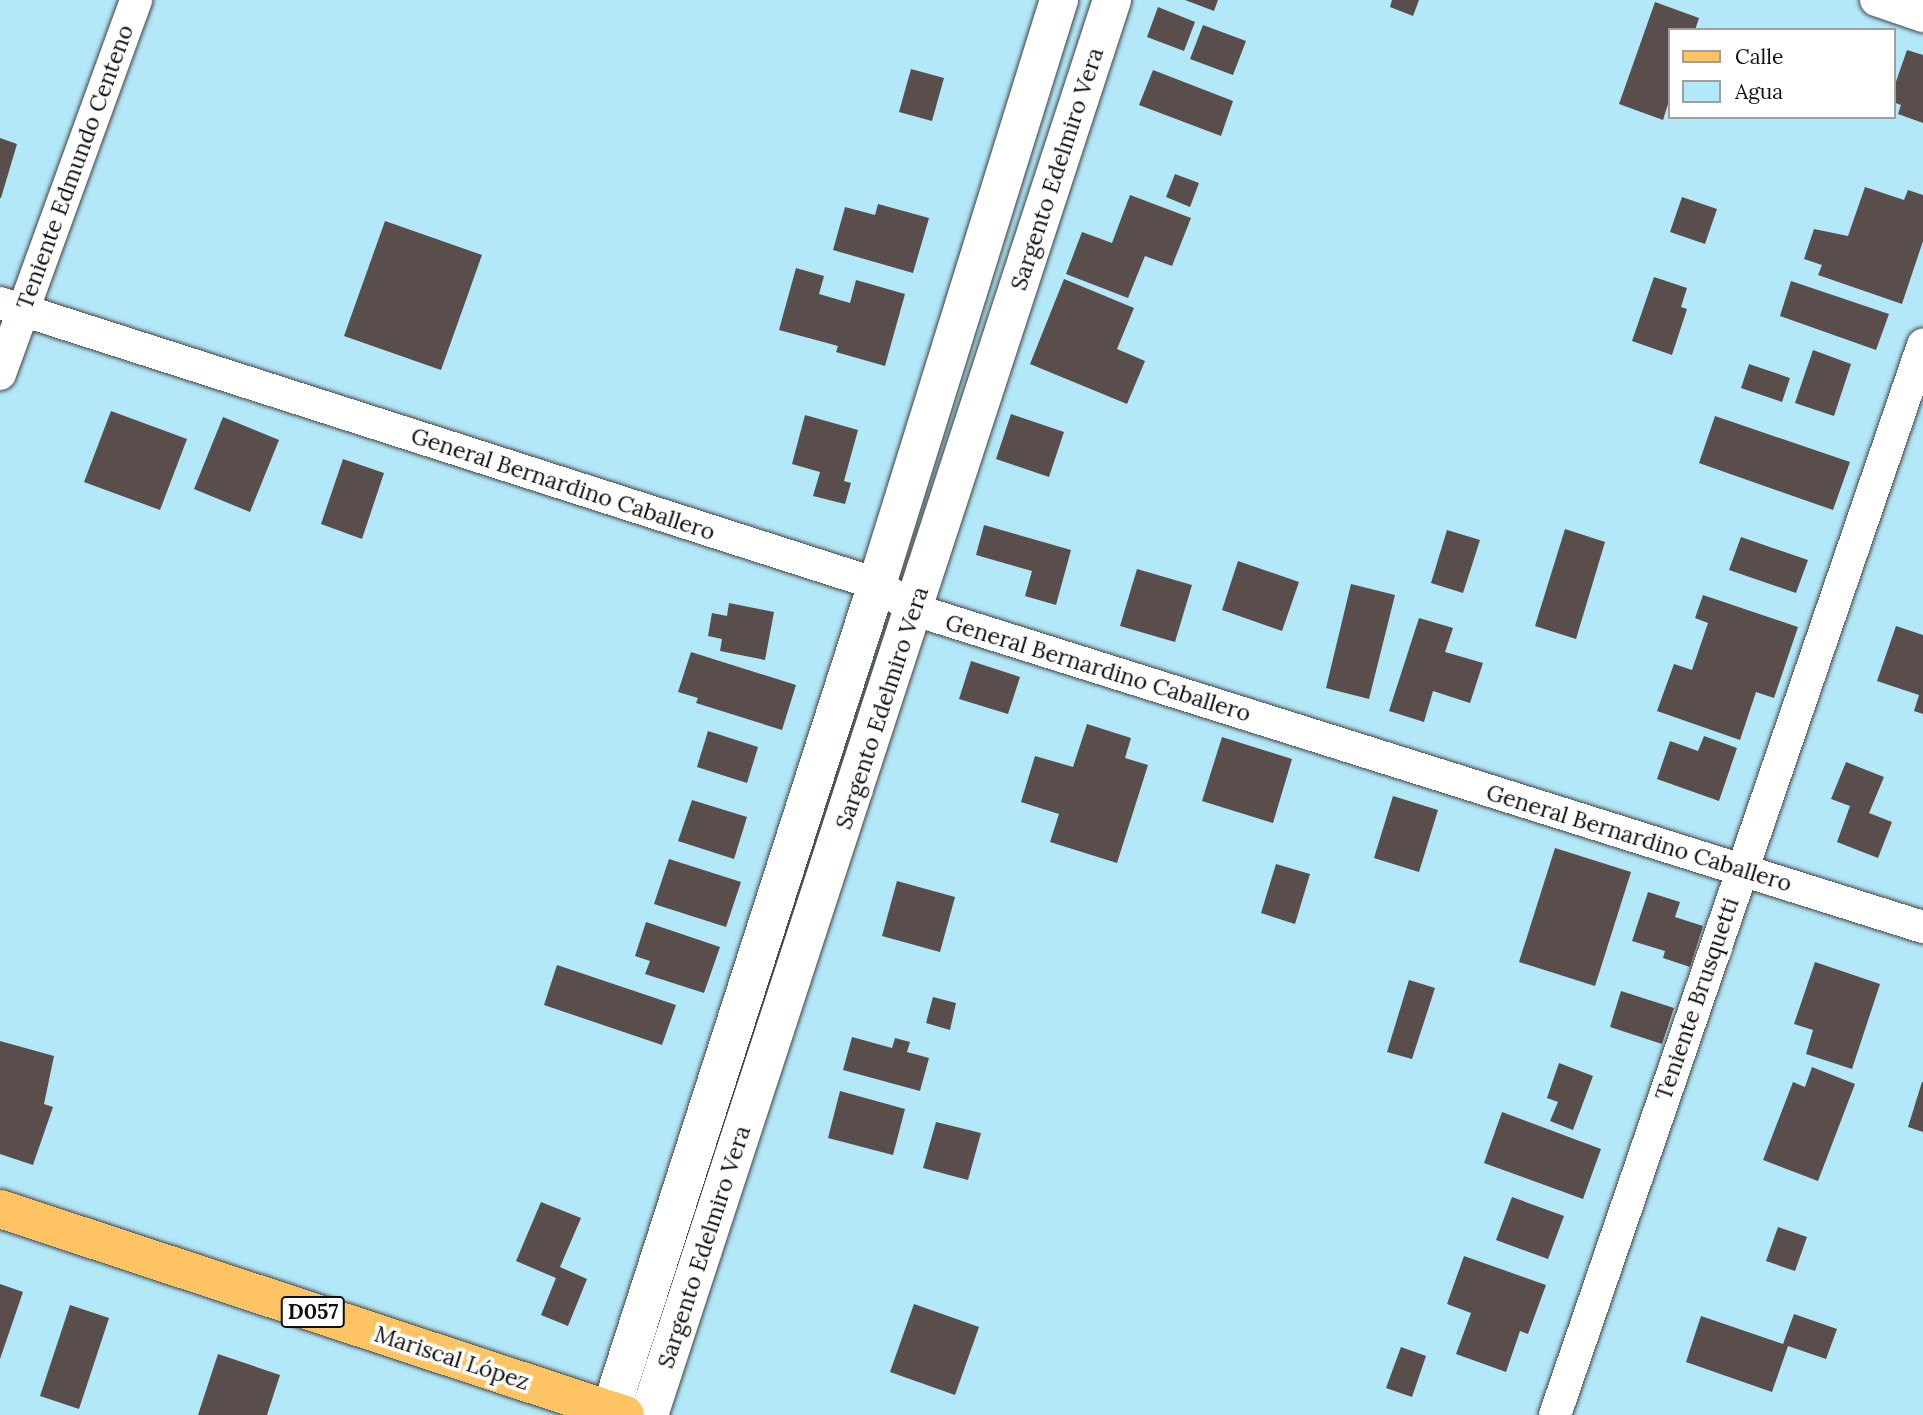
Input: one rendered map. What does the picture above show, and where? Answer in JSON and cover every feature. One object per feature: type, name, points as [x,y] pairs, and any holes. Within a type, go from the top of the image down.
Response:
[{"type":"main road","name":"Mariscal López","points":[[0,1209],[615,1414]]},
{"type":"street","name":"Teniente Edmundo Centeno","points":[[0,374],[11,306],[136,0]]},
{"type":"street","name":"Sargento Edelmiro Vera","points":[[615,1414],[1059,0]]},
{"type":"street","name":"Sargento Edelmiro Vera","points":[[649,1415],[915,610],[1112,0]]},
{"type":"street","points":[[1876,0],[1923,16]]},
{"type":"street","name":"General Bernardino Caballero","points":[[11,306],[877,584],[915,610],[1923,927]]},
{"type":"street","name":"Teniente Brusquetti","points":[[1555,1415],[1923,345]]},
{"type":"water","points":[[0,0],[1923,0],[1923,1415],[0,1415]]},
{"type":"building","points":[[1185,0],[1218,0],[1214,11]]},
{"type":"building","points":[[1392,0],[1419,0],[1413,16],[1390,7]]},
{"type":"building","points":[[1655,2],[1699,18],[1696,28],[1668,28],[1668,104],[1663,120],[1619,104]]},
{"type":"building","points":[[1158,7],[1195,22],[1184,51],[1147,37]]},
{"type":"building","points":[[1203,25],[1246,41],[1233,75],[1190,59]]},
{"type":"building","points":[[1907,50],[1923,55],[1923,123],[1898,114],[1901,105],[1895,103],[1895,84]]},
{"type":"building","points":[[911,69],[944,78],[932,121],[899,112]]},
{"type":"building","points":[[1153,70],[1233,101],[1221,136],[1139,105]]},
{"type":"building","points":[[0,138],[17,144],[1,198],[0,198]]},
{"type":"building","points":[[1175,174],[1199,183],[1190,207],[1166,197]]},
{"type":"building","points":[[1865,187],[1904,200],[1908,190],[1923,195],[1923,241],[1902,304],[1818,275],[1822,265],[1804,259],[1814,229],[1848,236]]},
{"type":"building","points":[[1130,195],[1191,218],[1172,266],[1145,256],[1128,298],[1066,274],[1082,232],[1112,243]]},
{"type":"building","points":[[1682,197],[1717,209],[1705,244],[1670,232]]},
{"type":"building","points":[[878,204],[929,218],[913,273],[833,250],[845,207],[875,215]]},
{"type":"building","points":[[385,221],[482,255],[441,370],[344,336]]},
{"type":"building","points":[[796,268],[824,276],[819,294],[850,303],[856,280],[905,294],[885,366],[836,352],[838,346],[779,330]]},
{"type":"building","points":[[1654,277],[1687,288],[1681,307],[1687,309],[1672,355],[1632,341]]},
{"type":"building","points":[[1064,279],[1134,308],[1117,349],[1145,361],[1127,404],[1030,364]]},
{"type":"building","points":[[1791,281],[1889,314],[1876,350],[1780,316]]},
{"type":"building","points":[[1813,350],[1851,364],[1834,416],[1795,403]]},
{"type":"building","points":[[1749,364],[1790,378],[1782,402],[1741,388]]},
{"type":"building","points":[[111,411],[187,439],[160,510],[84,482]]},
{"type":"building","points":[[1011,414],[1064,432],[1049,477],[996,459]]},
{"type":"building","points":[[805,415],[858,430],[844,481],[851,483],[845,504],[813,496],[820,472],[792,464]]},
{"type":"building","points":[[1715,416],[1850,462],[1833,510],[1699,463]]},
{"type":"building","points":[[223,417],[279,440],[250,512],[194,489]]},
{"type":"building","points":[[343,459],[384,473],[362,539],[321,524]]},
{"type":"building","points":[[984,525],[1071,550],[1056,605],[1025,596],[1032,571],[976,555]]},
{"type":"building","points":[[1565,529],[1605,542],[1576,639],[1535,626]]},
{"type":"building","points":[[1447,530],[1480,540],[1463,593],[1431,583]]},
{"type":"building","points":[[1741,537],[1808,560],[1796,593],[1729,570]]},
{"type":"building","points":[[1238,561],[1299,582],[1282,631],[1222,610]]},
{"type":"building","points":[[1137,569],[1192,585],[1175,642],[1120,626]]},
{"type":"building","points":[[1351,584],[1395,595],[1369,699],[1326,688]]},
{"type":"building","points":[[1703,595],[1798,627],[1774,698],[1756,692],[1740,740],[1657,711],[1674,664],[1692,670],[1708,623],[1695,618]]},
{"type":"building","points":[[729,603],[774,612],[765,660],[720,651],[722,639],[708,636],[712,613],[727,616]]},
{"type":"building","points":[[1419,618],[1453,628],[1445,652],[1483,663],[1470,703],[1433,691],[1424,722],[1389,711]]},
{"type":"building","points":[[1896,626],[1923,635],[1923,714],[1914,711],[1919,695],[1877,681]]},
{"type":"building","points":[[691,652],[796,685],[782,730],[696,703],[698,698],[678,692]]},
{"type":"building","points":[[971,661],[1020,677],[1008,714],[959,699]]},
{"type":"building","points":[[1087,724],[1131,738],[1125,758],[1148,765],[1117,863],[1050,842],[1059,814],[1021,802],[1035,756],[1073,767]]},
{"type":"building","points":[[708,731],[758,747],[747,783],[697,767]]},
{"type":"building","points":[[1704,736],[1737,748],[1719,801],[1657,779],[1670,741],[1698,751]]},
{"type":"building","points":[[1222,737],[1292,759],[1273,823],[1202,801]]},
{"type":"building","points":[[1846,762],[1884,777],[1869,813],[1892,822],[1878,858],[1837,842],[1850,806],[1831,799]]},
{"type":"building","points":[[1393,796],[1438,810],[1419,872],[1374,858]]},
{"type":"building","points":[[692,800],[747,817],[734,859],[678,841]]},
{"type":"building","points":[[1555,848],[1631,872],[1595,986],[1519,962]]},
{"type":"building","points":[[669,859],[741,882],[726,927],[654,904]]},
{"type":"building","points":[[1276,864],[1310,874],[1295,924],[1261,913]]},
{"type":"building","points":[[897,881],[955,897],[940,952],[882,936]]},
{"type":"building","points":[[1648,892],[1680,902],[1675,917],[1703,926],[1690,967],[1663,958],[1665,951],[1632,941]]},
{"type":"building","points":[[646,922],[720,947],[704,993],[645,974],[650,961],[635,956]]},
{"type":"building","points":[[1815,962],[1880,984],[1852,1069],[1806,1054],[1813,1030],[1794,1024]]},
{"type":"building","points":[[557,965],[676,1005],[662,1045],[544,1005]]},
{"type":"building","points":[[1409,980],[1435,988],[1412,1059],[1387,1052]]},
{"type":"building","points":[[1621,991],[1674,1008],[1662,1044],[1610,1027]]},
{"type":"building","points":[[933,997],[956,1003],[950,1030],[926,1023]]},
{"type":"building","points":[[852,1037],[892,1048],[895,1038],[910,1042],[907,1052],[929,1058],[920,1091],[843,1070]]},
{"type":"building","points":[[0,1041],[54,1056],[44,1104],[53,1107],[33,1165],[0,1154]]},
{"type":"building","points":[[1559,1063],[1593,1076],[1573,1130],[1550,1121],[1558,1102],[1547,1098]]},
{"type":"building","points":[[1812,1067],[1855,1084],[1818,1181],[1763,1160],[1793,1082],[1805,1087]]},
{"type":"building","points":[[1923,1082],[1923,1132],[1908,1127]]},
{"type":"building","points":[[840,1091],[905,1109],[893,1155],[828,1138]]},
{"type":"building","points":[[1502,1112],[1601,1149],[1583,1199],[1484,1163]]},
{"type":"building","points":[[936,1122],[981,1133],[968,1180],[923,1168]]},
{"type":"building","points":[[1512,1197],[1564,1216],[1548,1259],[1496,1240]]},
{"type":"building","points":[[541,1202],[581,1218],[560,1267],[587,1279],[568,1326],[541,1315],[556,1278],[516,1261]]},
{"type":"building","points":[[1778,1227],[1807,1237],[1795,1271],[1766,1261]]},
{"type":"building","points":[[1464,1256],[1546,1285],[1528,1334],[1520,1331],[1506,1372],[1456,1354],[1471,1313],[1447,1304]]},
{"type":"building","points":[[0,1284],[23,1292],[0,1359]]},
{"type":"building","points":[[914,1304],[979,1327],[955,1395],[890,1372]]},
{"type":"building","points":[[70,1305],[109,1318],[79,1409],[40,1396]]},
{"type":"building","points":[[1794,1314],[1837,1329],[1826,1359],[1788,1346],[1772,1392],[1686,1362],[1701,1316],[1783,1344]]},
{"type":"building","points":[[1401,1347],[1426,1356],[1412,1397],[1386,1388]]},
{"type":"building","points":[[218,1354],[280,1375],[267,1415],[198,1415]]}]
